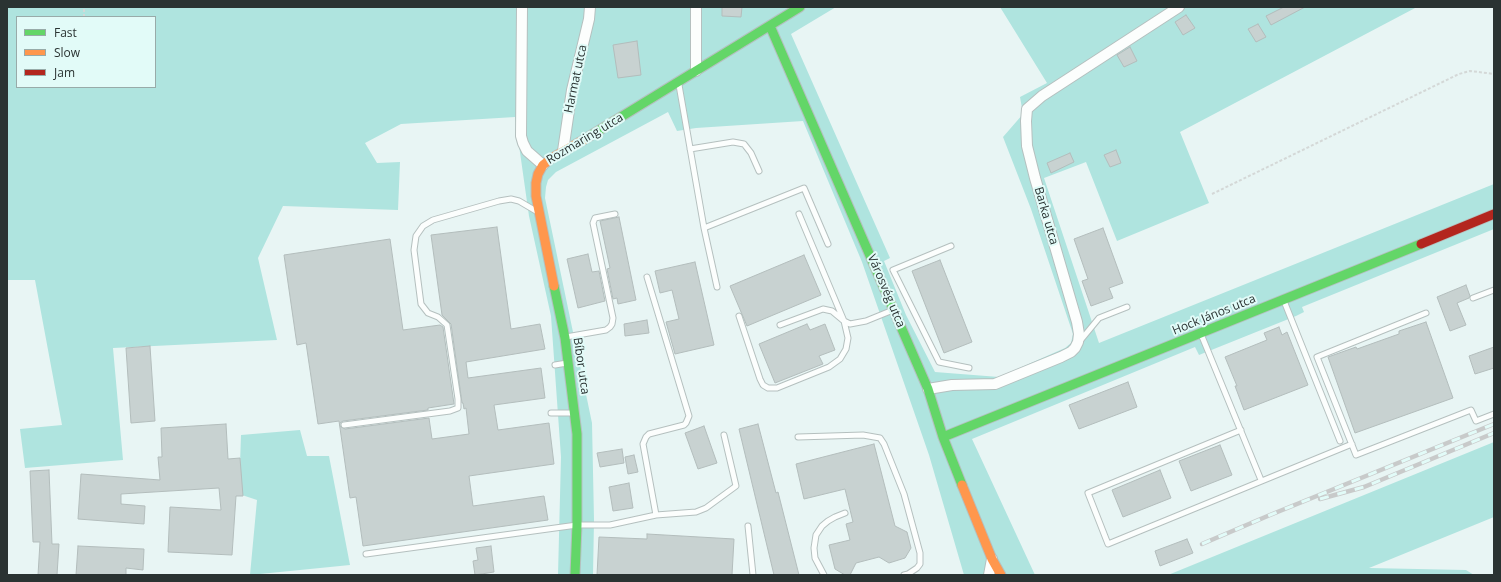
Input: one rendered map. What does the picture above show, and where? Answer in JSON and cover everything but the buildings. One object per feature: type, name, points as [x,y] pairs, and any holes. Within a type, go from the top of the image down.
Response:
[{"type":"street","name":"Rozmaring utca","points":[[522,7],[521,136],[527,151],[543,165],[563,151],[614,122],[800,7]]},
{"type":"street","name":"Harmat utca","points":[[563,151],[572,90],[589,19],[590,7]]},
{"type":"street","points":[[696,7],[696,71]]},
{"type":"street","name":"Barka utca","points":[[1075,348],[1078,342],[1079,334],[1077,322],[1027,146],[1027,109],[1042,96],[1179,7]]},
{"type":"street","name":"Városvég utca","points":[[770,26],[893,288],[894,310],[928,389],[943,437],[992,559],[1001,575]]},
{"type":"street","name":"Bíbor utca","points":[[543,165],[538,174],[536,196],[557,310],[565,338],[577,440],[578,525],[576,575]]},
{"type":"street","name":"Hock János utca","points":[[943,437],[1494,214]]},
{"type":"street","points":[[928,389],[952,385],[984,386],[995,384],[1061,357],[1075,348]]},
{"type":"street","points":[[989,575],[992,559]]},
{"type":"lane","points":[[678,82],[704,228],[717,287]]},
{"type":"lane","points":[[690,149],[733,142],[744,144],[751,153],[759,171]]},
{"type":"lane","points":[[704,228],[804,188],[828,244]]},
{"type":"lane","points":[[344,425],[450,411],[458,408],[447,325],[438,317],[428,313],[421,304],[414,250],[416,236],[423,226],[432,220],[511,199],[520,201],[539,213]]},
{"type":"lane","points":[[565,338],[606,330],[612,324],[613,318],[593,223],[595,218],[615,214]]},
{"type":"lane","points":[[738,316],[760,379],[768,388],[777,388],[829,367],[840,359],[846,349],[848,338],[844,321],[799,214]]},
{"type":"lane","points":[[951,246],[893,270],[893,288],[938,362],[969,368]]},
{"type":"lane","points":[[647,277],[689,416],[684,425],[649,434],[643,444],[656,515]]},
{"type":"lane","points":[[1473,298],[1494,290]]},
{"type":"lane","points":[[1283,300],[1340,441]]},
{"type":"lane","points":[[1075,348],[1099,318],[1127,307]]},
{"type":"lane","points":[[780,325],[823,309],[832,311],[850,324],[894,310]]},
{"type":"lane","points":[[1426,312],[1317,357],[1356,455],[1471,410],[1476,421],[1494,414]]},
{"type":"lane","points":[[1201,333],[1261,480]]},
{"type":"lane","points":[[555,365],[568,363]]},
{"type":"lane","points":[[551,413],[574,413]]},
{"type":"lane","points":[[1241,430],[1088,493],[1108,544],[1352,444]]},
{"type":"lane","points":[[366,554],[578,525],[610,525],[656,515],[696,512],[706,508],[736,486],[724,435]]},
{"type":"lane","points":[[798,437],[862,435],[880,438],[884,444],[904,494],[920,553],[920,564],[917,568],[904,575]]},
{"type":"lane","points":[[824,575],[815,558],[814,548],[816,535],[822,526],[828,521],[835,516],[845,513]]},
{"type":"lane","points":[[748,526],[752,575]]},
{"type":"path","points":[[1212,194],[1459,74],[1470,71],[1494,74]]},
{"type":"shaded area","points":[[7,7],[836,7],[791,34],[890,258],[884,261],[906,315],[935,372],[999,377],[1065,348],[1071,343],[1073,334],[1031,209],[1003,137],[1023,114],[1020,97],[1047,83],[1000,7],[1417,7],[1180,132],[1209,203],[1117,241],[1086,162],[1044,178],[1099,343],[1494,184],[1494,229],[1302,307],[1304,312],[1296,316],[1199,355],[1195,347],[972,439],[1035,575],[964,575],[929,455],[862,262],[803,121],[696,128],[677,131],[668,112],[556,172],[548,180],[545,198],[592,423],[594,520],[593,575],[558,575],[561,457],[551,316],[529,216],[515,117],[401,124],[365,143],[377,163],[400,162],[398,210],[283,206],[258,258],[277,340],[113,348],[123,460],[25,468],[20,429],[62,425],[35,280],[7,280]]},
{"type":"shaded area","points":[[300,430],[307,456],[329,456],[350,565],[250,575],[257,500],[239,494],[241,435]]},
{"type":"shaded area","points":[[1494,442],[1494,517],[1369,568],[1466,570],[1474,575],[1168,575]]},
{"type":"railway","points":[[1202,544],[1494,424]]},
{"type":"railway","points":[[1320,499],[1364,487],[1494,433]]},
{"type":"traffic: fast","points":[[585,139],[800,7]]},
{"type":"traffic: fast","points":[[770,26],[928,389],[943,437],[962,485]]},
{"type":"traffic: fast","points":[[943,437],[1421,244]]},
{"type":"traffic: fast","points":[[554,286],[565,338],[577,434],[577,525],[575,575]]},
{"type":"traffic: slow","points":[[554,286],[536,196],[536,183],[538,174],[543,165],[552,158],[585,139]]},
{"type":"traffic: slow","points":[[962,485],[992,559],[1001,575]]},
{"type":"traffic: jam","points":[[1421,244],[1494,214]]}]
